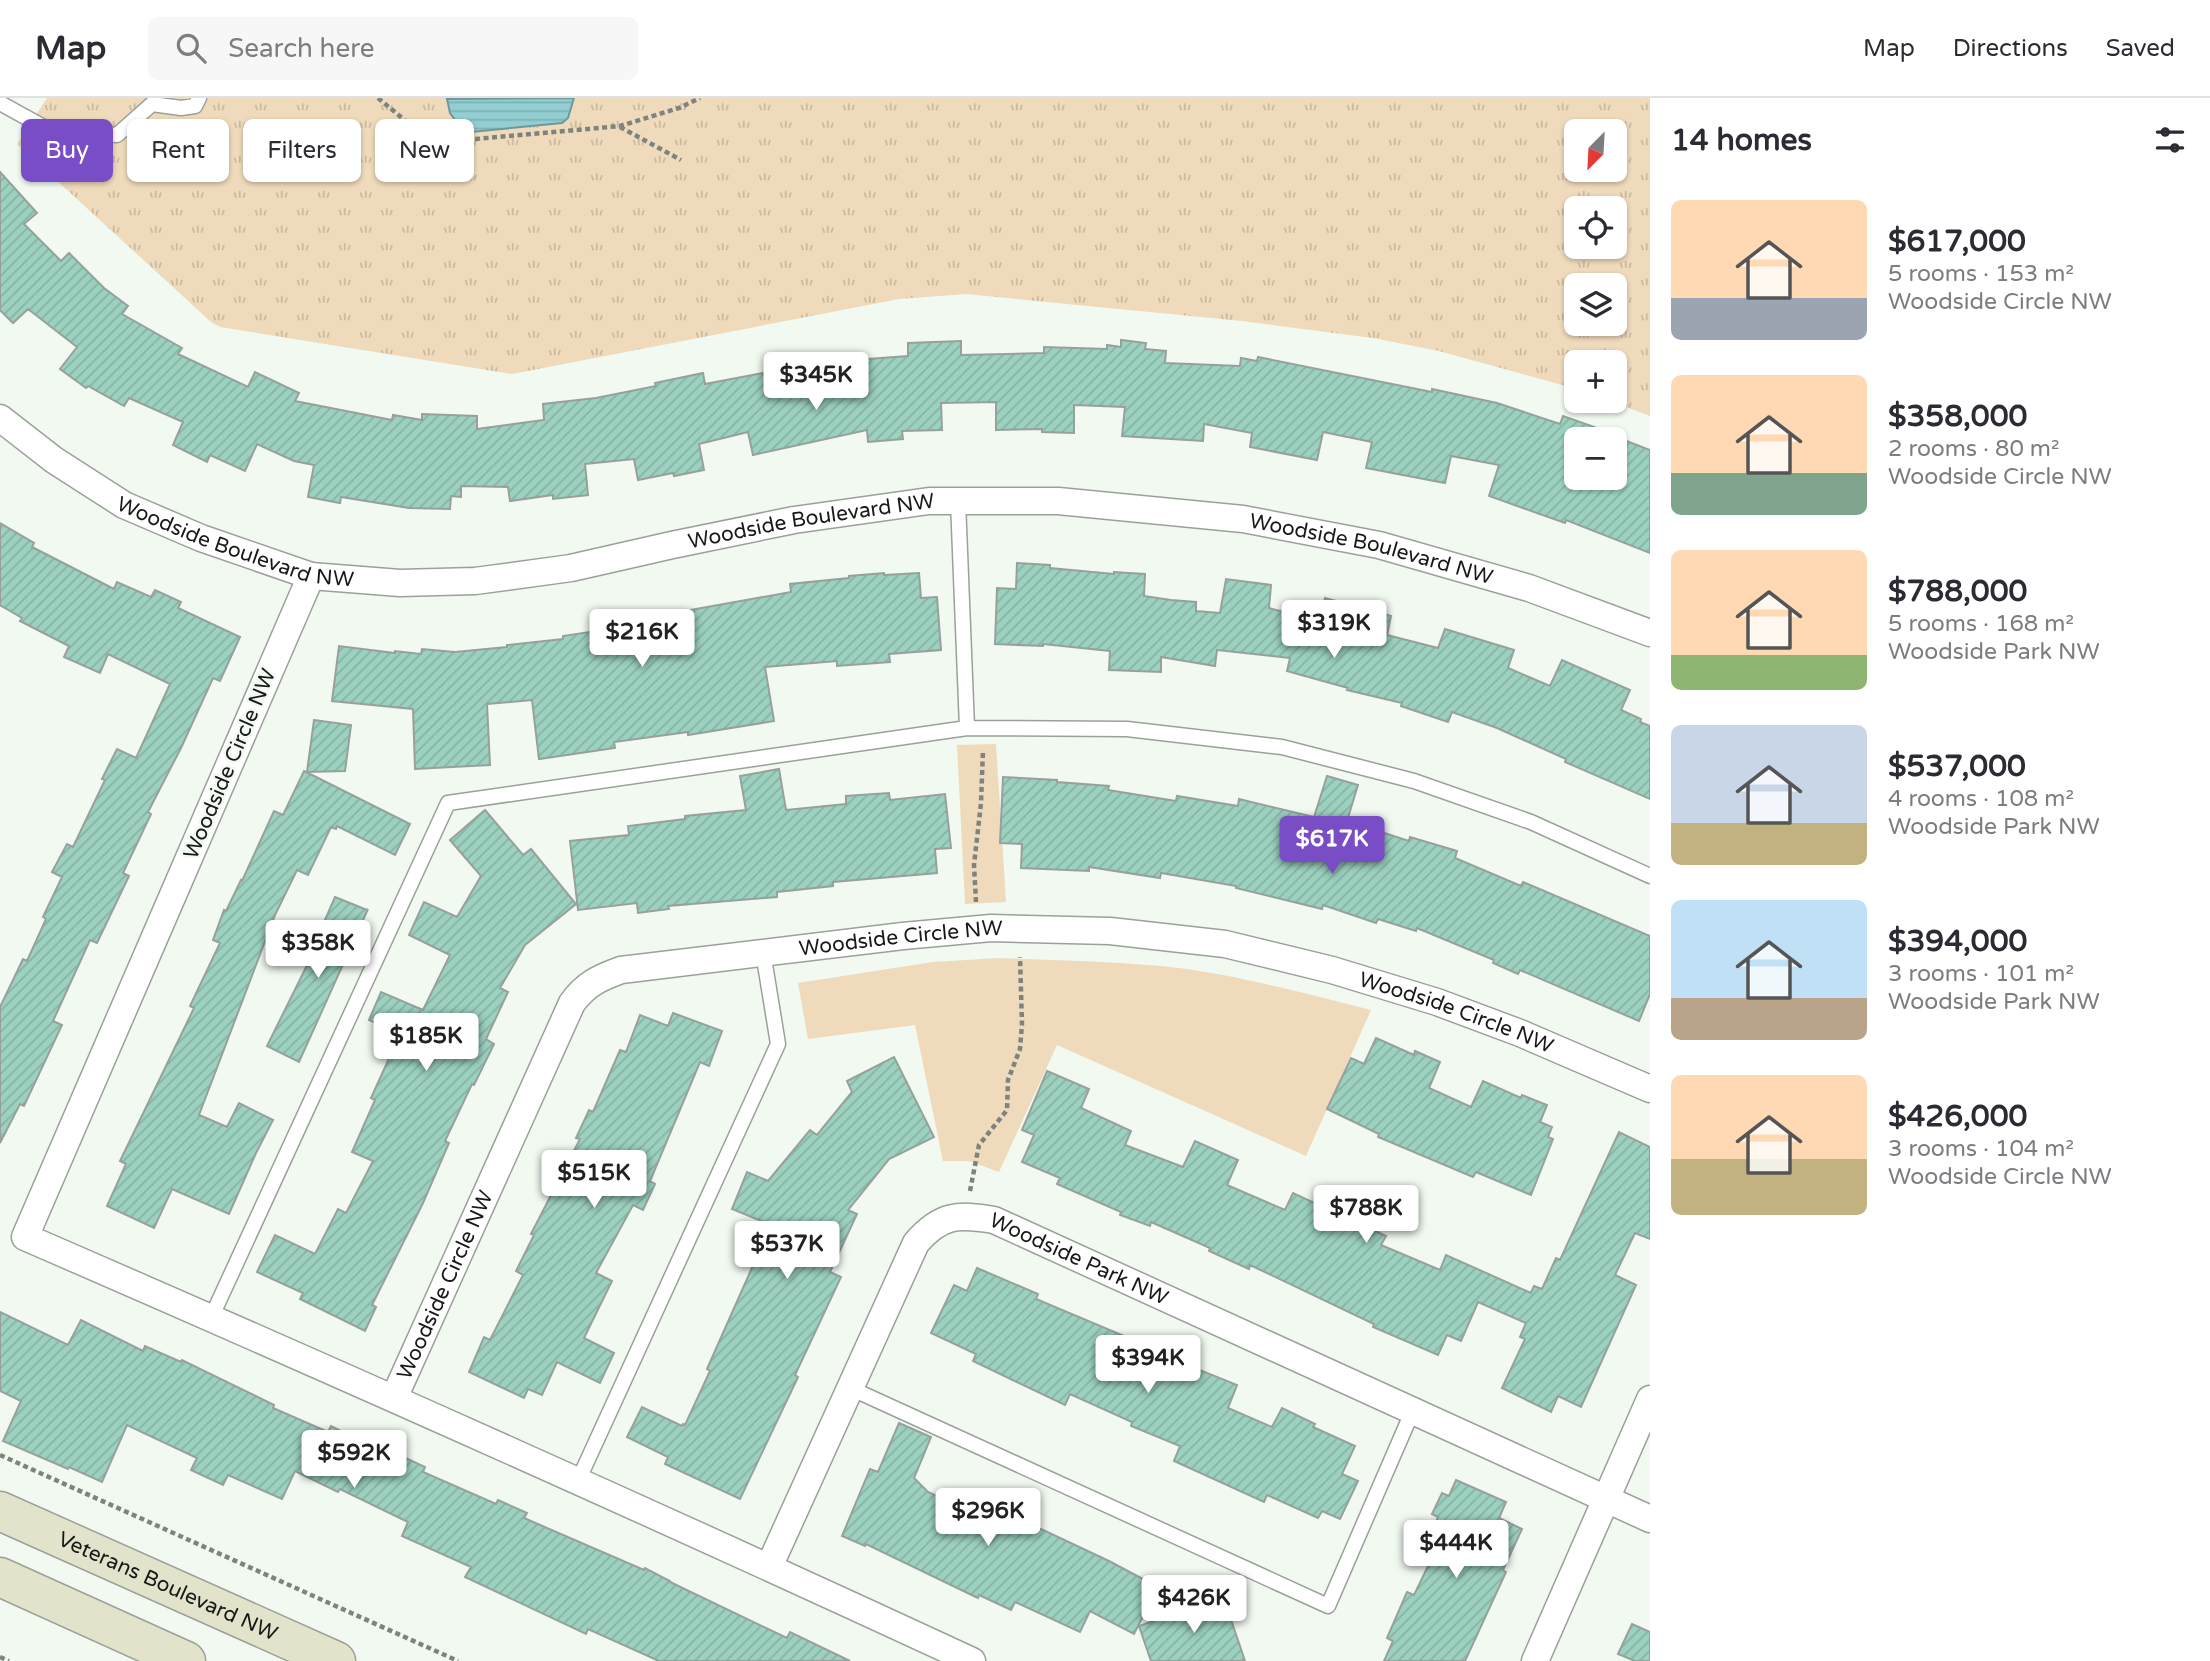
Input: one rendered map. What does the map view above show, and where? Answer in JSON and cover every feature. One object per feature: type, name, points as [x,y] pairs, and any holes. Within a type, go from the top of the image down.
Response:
[{"type":"main road","name":"Veterans Boulevard NW","points":[[2,1515],[336,1661]]},
{"type":"main road","points":[[0,1577],[186,1661]]},
{"type":"street","name":"Woodside Boulevard NW","points":[[0,418],[54,460],[124,505],[201,538],[311,576],[400,583],[475,581],[571,568],[794,520],[929,501],[1058,501],[1243,519],[1379,545],[1528,587],[1650,633]]},
{"type":"street","name":"Woodside Circle NW","points":[[311,576],[26,1237],[394,1398],[972,1661]]},
{"type":"street","name":"Woodside Circle NW","points":[[394,1398],[572,1003],[583,989],[621,970],[978,929],[1110,931],[1225,944],[1332,970],[1437,1002],[1520,1033],[1650,1089]]},
{"type":"street","name":"Woodside Park NW","points":[[769,1567],[916,1243],[928,1229],[946,1218],[965,1216],[995,1220],[1650,1519]]},
{"type":"street","points":[[1535,1661],[1650,1399]]},
{"type":"lane","points":[[0,103],[49,130],[117,135],[152,104],[181,108],[195,106],[199,98]]},
{"type":"lane","points":[[958,501],[967,729]]},
{"type":"lane","points":[[211,1318],[448,803],[967,729],[1127,729],[1282,747],[1413,781],[1531,822],[1650,876]]},
{"type":"lane","points":[[578,1481],[778,1044],[763,953]]},
{"type":"lane","points":[[850,1388],[1328,1606],[1413,1410]]},
{"type":"path","points":[[379,98],[413,127],[436,139],[476,139],[620,126],[680,108],[701,98]]},
{"type":"path","points":[[620,126],[681,160]]},
{"type":"path","points":[[978,929],[974,864],[981,803],[984,729]]},
{"type":"path","points":[[965,1216],[979,1145],[1007,1110],[1008,1080],[1020,1049],[1022,1024],[1019,928]]},
{"type":"path","points":[[0,1455],[458,1661]]},
{"type":"path","points":[[0,1657],[9,1661]]},
{"type":"green space","points":[[47,98],[1650,98],[1650,416],[1627,407],[1627,350],[1564,350],[1564,385],[1439,351],[1373,338],[1242,321],[966,294],[899,299],[512,374],[220,327],[211,322],[58,182],[113,182],[113,119],[33,119]]},
{"type":"green space","points":[[996,744],[1006,902],[965,904],[957,745]]},
{"type":"green space","points":[[999,958],[1187,969],[1257,982],[1371,1010],[1306,1156],[1057,1045],[999,1172],[969,1161],[943,1161],[915,1025],[808,1039],[798,983],[933,962]]},
{"type":"water","points":[[574,98],[568,118],[562,123],[474,132],[474,119],[454,119],[447,99]]},
{"type":"building","points":[[0,172],[37,213],[24,224],[61,261],[69,253],[104,288],[128,306],[122,314],[182,348],[178,354],[248,387],[255,372],[299,393],[295,401],[392,420],[393,415],[422,420],[422,414],[477,416],[477,429],[544,420],[543,404],[596,398],[703,373],[705,384],[827,362],[908,356],[908,343],[961,341],[961,355],[1044,353],[1044,347],[1107,349],[1107,345],[1121,347],[1121,340],[1146,343],[1145,349],[1166,351],[1165,363],[1240,366],[1241,358],[1257,361],[1258,357],[1497,403],[1560,424],[1563,416],[1594,427],[1564,427],[1564,490],[1627,490],[1627,441],[1650,450],[1650,553],[1566,520],[1565,523],[1489,496],[1499,465],[1451,456],[1445,483],[1366,468],[1372,442],[1323,432],[1317,460],[1250,447],[1252,433],[1204,424],[1203,441],[1122,436],[1125,407],[1074,405],[1074,433],[1042,432],[1042,429],[996,430],[996,402],[941,403],[942,430],[902,431],[903,439],[868,442],[867,430],[753,455],[748,432],[699,444],[704,470],[674,476],[673,473],[638,480],[634,459],[585,464],[588,495],[553,499],[553,495],[510,501],[508,487],[461,486],[461,497],[451,496],[450,509],[409,508],[341,497],[340,503],[308,497],[314,465],[294,461],[257,444],[245,471],[210,455],[207,462],[173,445],[183,422],[129,398],[124,406],[88,386],[86,388],[60,369],[77,347],[28,309],[13,323],[0,310]]},
{"type":"building","points":[[0,523],[34,543],[32,547],[114,589],[117,582],[151,597],[155,590],[181,602],[178,608],[240,637],[220,681],[213,678],[148,812],[151,814],[123,873],[129,876],[97,943],[90,940],[53,1021],[62,1025],[24,1106],[20,1104],[0,1143],[0,1007],[23,959],[27,961],[46,919],[43,917],[62,877],[52,872],[67,844],[73,847],[117,749],[136,758],[170,684],[108,654],[100,673],[64,657],[69,646],[20,621],[22,618],[0,605]]},
{"type":"building","points":[[1017,563],[1114,574],[1145,574],[1144,596],[1196,602],[1196,611],[1220,613],[1226,579],[1271,585],[1269,608],[1319,622],[1325,598],[1391,616],[1387,635],[1438,648],[1445,629],[1514,650],[1508,668],[1550,686],[1562,660],[1630,690],[1621,710],[1650,726],[1650,799],[1565,762],[1566,759],[1497,728],[1452,712],[1448,722],[1401,706],[1402,703],[1347,690],[1348,688],[1287,671],[1290,658],[1217,650],[1215,666],[1161,657],[1161,672],[1109,670],[1110,651],[1043,644],[995,644],[997,588],[1016,589]]},
{"type":"building","points":[[884,573],[919,573],[921,598],[937,597],[941,650],[889,654],[890,662],[837,666],[837,661],[765,667],[774,721],[688,735],[688,732],[614,742],[615,748],[539,759],[532,700],[487,704],[490,765],[415,769],[413,709],[332,701],[339,646],[421,654],[422,649],[455,652],[507,647],[629,626],[628,620],[656,613],[657,616],[791,592],[790,584]]},
{"type":"building","points":[[314,720],[351,725],[345,771],[307,772]]},
{"type":"building","points":[[779,769],[786,810],[846,804],[846,796],[889,793],[890,800],[945,794],[951,848],[935,849],[937,873],[833,882],[833,886],[777,892],[777,897],[668,906],[669,909],[638,913],[637,903],[578,910],[570,841],[629,835],[628,826],[685,819],[685,816],[746,810],[740,776]]},
{"type":"building","points":[[304,771],[410,824],[395,855],[337,826],[336,829],[331,827],[308,875],[297,870],[275,915],[199,1115],[227,1127],[239,1103],[273,1120],[229,1214],[172,1189],[154,1228],[107,1206],[126,1164],[120,1161],[194,1008],[190,1006],[220,943],[213,940],[224,910],[226,911],[242,881],[274,811],[283,815]]},
{"type":"building","points":[[1327,776],[1358,785],[1347,821],[1409,841],[1410,837],[1457,851],[1455,858],[1521,886],[1523,882],[1650,936],[1650,994],[1639,1021],[1520,970],[1518,974],[1493,963],[1494,960],[1417,928],[1416,931],[1378,919],[1376,923],[1323,905],[1322,909],[1236,886],[1161,873],[1160,878],[1089,867],[1089,871],[1021,868],[1022,844],[1000,843],[1003,777],[1109,786],[1108,790],[1176,801],[1177,796],[1238,806],[1239,799],[1314,817]]},
{"type":"building","points":[[485,810],[523,855],[531,849],[576,904],[525,945],[500,988],[508,992],[486,1039],[494,1044],[445,1141],[449,1143],[423,1203],[372,1305],[376,1307],[365,1331],[300,1299],[303,1293],[257,1272],[275,1235],[315,1254],[338,1209],[346,1213],[373,1161],[352,1152],[375,1100],[371,1098],[400,1034],[369,1020],[381,992],[423,1010],[450,955],[409,935],[424,902],[457,917],[481,876],[450,840]]},
{"type":"building","points":[[335,897],[368,909],[299,1062],[267,1046],[324,931],[321,929]]},
{"type":"building","points":[[673,1013],[722,1031],[709,1066],[700,1062],[650,1181],[655,1184],[643,1210],[633,1205],[596,1273],[612,1281],[584,1338],[614,1353],[600,1383],[557,1362],[542,1395],[528,1389],[524,1398],[469,1372],[484,1337],[490,1340],[523,1275],[516,1271],[534,1235],[531,1234],[580,1139],[576,1138],[589,1110],[593,1112],[620,1050],[626,1052],[640,1015],[668,1026]]},
{"type":"building","points":[[1376,1038],[1414,1055],[1415,1051],[1440,1062],[1429,1088],[1471,1107],[1483,1081],[1521,1098],[1522,1095],[1547,1105],[1540,1122],[1552,1127],[1548,1137],[1553,1139],[1531,1195],[1476,1172],[1473,1177],[1378,1137],[1379,1134],[1327,1109],[1351,1058],[1364,1064]]},
{"type":"building","points":[[894,1057],[934,1137],[889,1159],[848,1210],[857,1214],[830,1272],[841,1277],[795,1375],[798,1377],[740,1499],[665,1464],[668,1457],[627,1437],[642,1407],[685,1425],[710,1371],[707,1369],[771,1225],[732,1209],[747,1172],[768,1181],[810,1130],[817,1135],[852,1092],[847,1081]]},
{"type":"building","points":[[1047,1071],[1089,1089],[1081,1108],[1131,1131],[1125,1145],[1183,1167],[1195,1141],[1238,1160],[1227,1185],[1285,1210],[1293,1193],[1386,1236],[1381,1245],[1440,1270],[1446,1255],[1531,1293],[1534,1286],[1542,1289],[1556,1258],[1560,1260],[1619,1132],[1650,1147],[1650,1239],[1635,1233],[1615,1275],[1636,1285],[1581,1407],[1558,1396],[1551,1412],[1502,1388],[1525,1339],[1520,1337],[1526,1323],[1478,1302],[1461,1341],[1447,1335],[1438,1355],[1373,1327],[1374,1324],[1250,1265],[1249,1269],[1151,1222],[1150,1226],[1120,1215],[1121,1212],[1057,1184],[1060,1178],[1022,1162],[1034,1135],[1022,1130]]},
{"type":"building","points":[[977,1268],[1038,1294],[1036,1299],[1136,1341],[1135,1344],[1237,1385],[1228,1408],[1272,1427],[1282,1408],[1315,1424],[1313,1427],[1355,1446],[1342,1474],[1358,1481],[1340,1519],[1322,1511],[1318,1518],[1267,1495],[1264,1502],[1174,1461],[1180,1446],[1131,1426],[1132,1422],[1070,1394],[1065,1405],[973,1361],[976,1354],[931,1333],[954,1285],[967,1291]]},
{"type":"building","points":[[0,1312],[68,1345],[81,1320],[143,1351],[145,1346],[181,1362],[182,1360],[274,1405],[273,1408],[328,1432],[331,1426],[391,1456],[393,1452],[425,1467],[423,1472],[496,1504],[498,1500],[527,1513],[524,1518],[644,1570],[645,1568],[787,1638],[790,1632],[850,1661],[659,1661],[588,1629],[586,1634],[465,1577],[471,1567],[402,1536],[408,1522],[340,1489],[338,1492],[295,1471],[282,1499],[228,1475],[223,1485],[191,1470],[197,1458],[127,1425],[102,1482],[69,1467],[68,1469],[3,1441],[21,1401],[0,1391]]},
{"type":"building","points":[[899,1423],[931,1437],[914,1478],[928,1492],[967,1510],[973,1497],[1158,1587],[1134,1634],[1090,1611],[1080,1632],[1015,1602],[1011,1610],[979,1595],[978,1598],[866,1544],[865,1546],[842,1536],[870,1469],[878,1472]]},
{"type":"building","points":[[1456,1480],[1506,1502],[1499,1518],[1522,1529],[1503,1570],[1506,1572],[1465,1661],[1384,1661],[1393,1641],[1387,1638],[1407,1592],[1414,1595],[1446,1529],[1435,1524],[1438,1517],[1432,1514],[1442,1493],[1449,1496]]},
{"type":"building","points":[[1223,1596],[1245,1661],[1151,1661],[1139,1626]]},
{"type":"building","points":[[1632,1624],[1650,1632],[1650,1661],[1635,1661],[1618,1654]]}]
